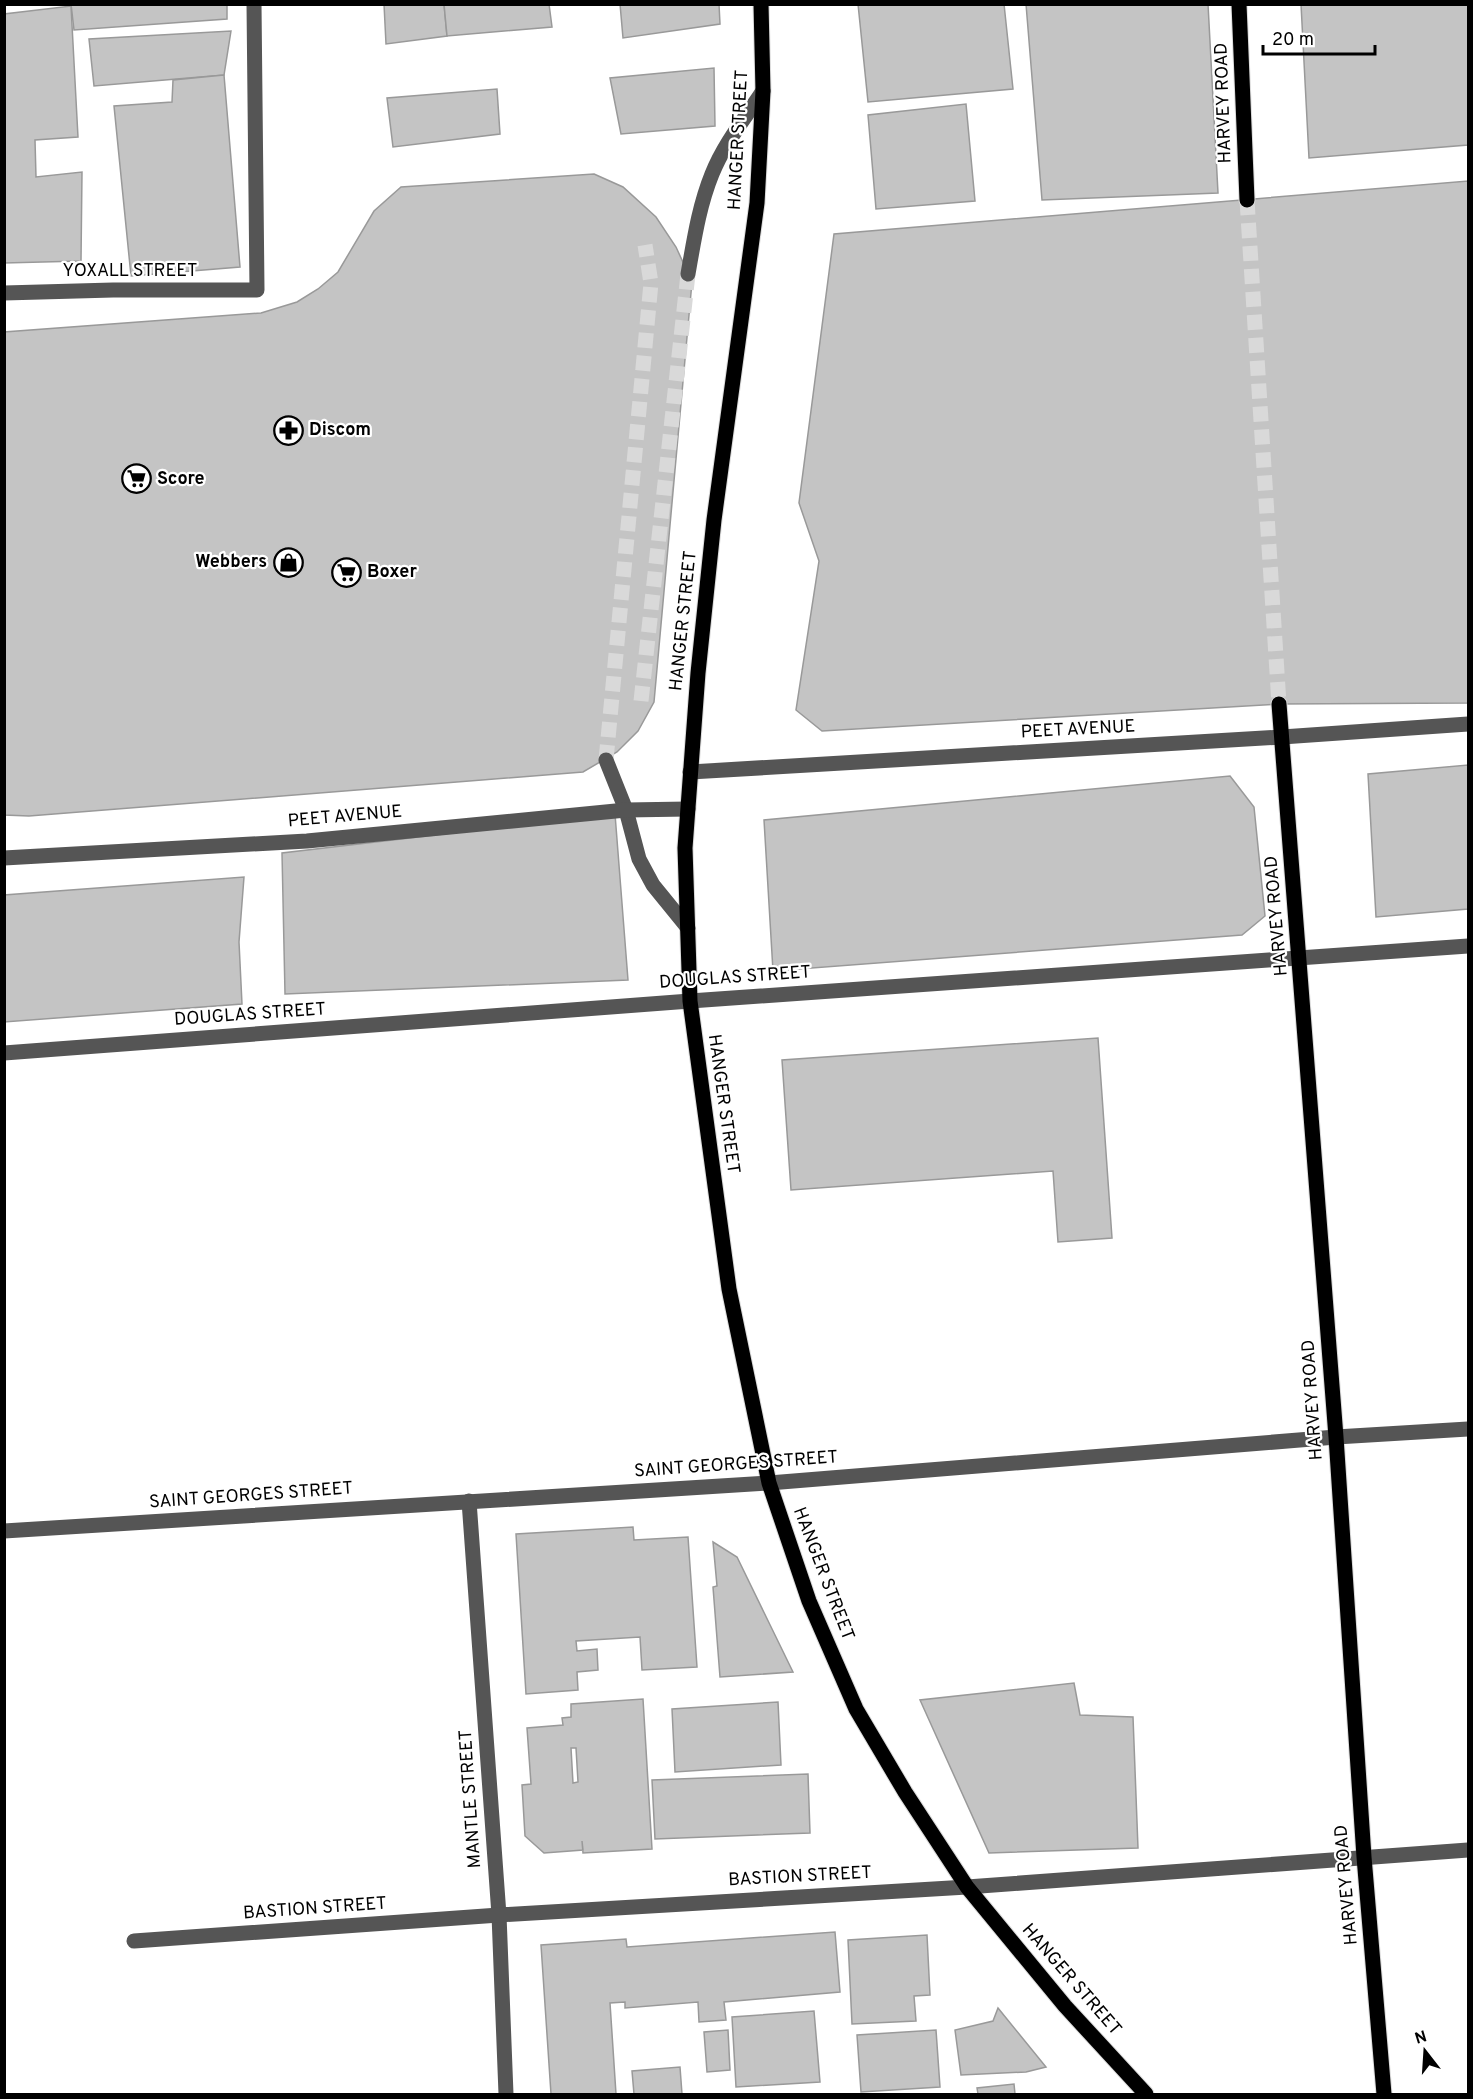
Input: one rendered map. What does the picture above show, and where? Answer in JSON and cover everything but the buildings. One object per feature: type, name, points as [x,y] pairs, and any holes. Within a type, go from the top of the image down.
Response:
[{"type":"main road","name":"HANGER STREET","points":[[761,4],[763,91],[758,203],[714,520],[698,673],[685,848],[690,1001],[729,1289],[769,1483],[809,1601],[856,1709],[905,1792],[967,1887],[1065,2006],[1146,2094]]},
{"type":"main road","name":"HARVEY ROAD","points":[[1239,4],[1247,200]]},
{"type":"main road","name":"HARVEY ROAD","points":[[1279,704],[1336,1437],[1364,1857],[1384,2094]]},
{"type":"street","name":"YOXALL STREET","points":[[4,293],[256,290],[254,4]]},
{"type":"street","points":[[688,274],[698,220],[713,173],[732,137],[763,91]]},
{"type":"street","name":"PEET AVENUE","points":[[690,772],[1282,738],[1468,724]]},
{"type":"street","points":[[606,760],[626,810],[639,859],[652,885],[688,928]]},
{"type":"street","name":"PEET AVENUE","points":[[4,858],[307,841],[626,810],[688,809]]},
{"type":"street","name":"DOUGLAS STREET","points":[[4,1053],[690,1001],[1468,946]]},
{"type":"street","name":"SAINT GEORGES STREET","points":[[4,1531],[769,1483],[1336,1437],[1468,1429]]},
{"type":"street","name":"MANTLE STREET","points":[[469,1501],[499,1915],[506,2094]]},
{"type":"street","name":"BASTION STREET","points":[[134,1941],[499,1915],[967,1887],[1468,1850]]},
{"type":"tunnel","points":[[1247,200],[1279,704]]},
{"type":"tunnel","points":[[606,760],[651,283],[645,245]]},
{"type":"tunnel","points":[[641,701],[688,274]]},
{"type":"place","name":"Discom","points":[[288,430]]},
{"type":"place","name":"Score","points":[[136,479]]},
{"type":"place","name":"Webbers","points":[[288,562]]},
{"type":"place","name":"Boxer","points":[[346,572]]}]
